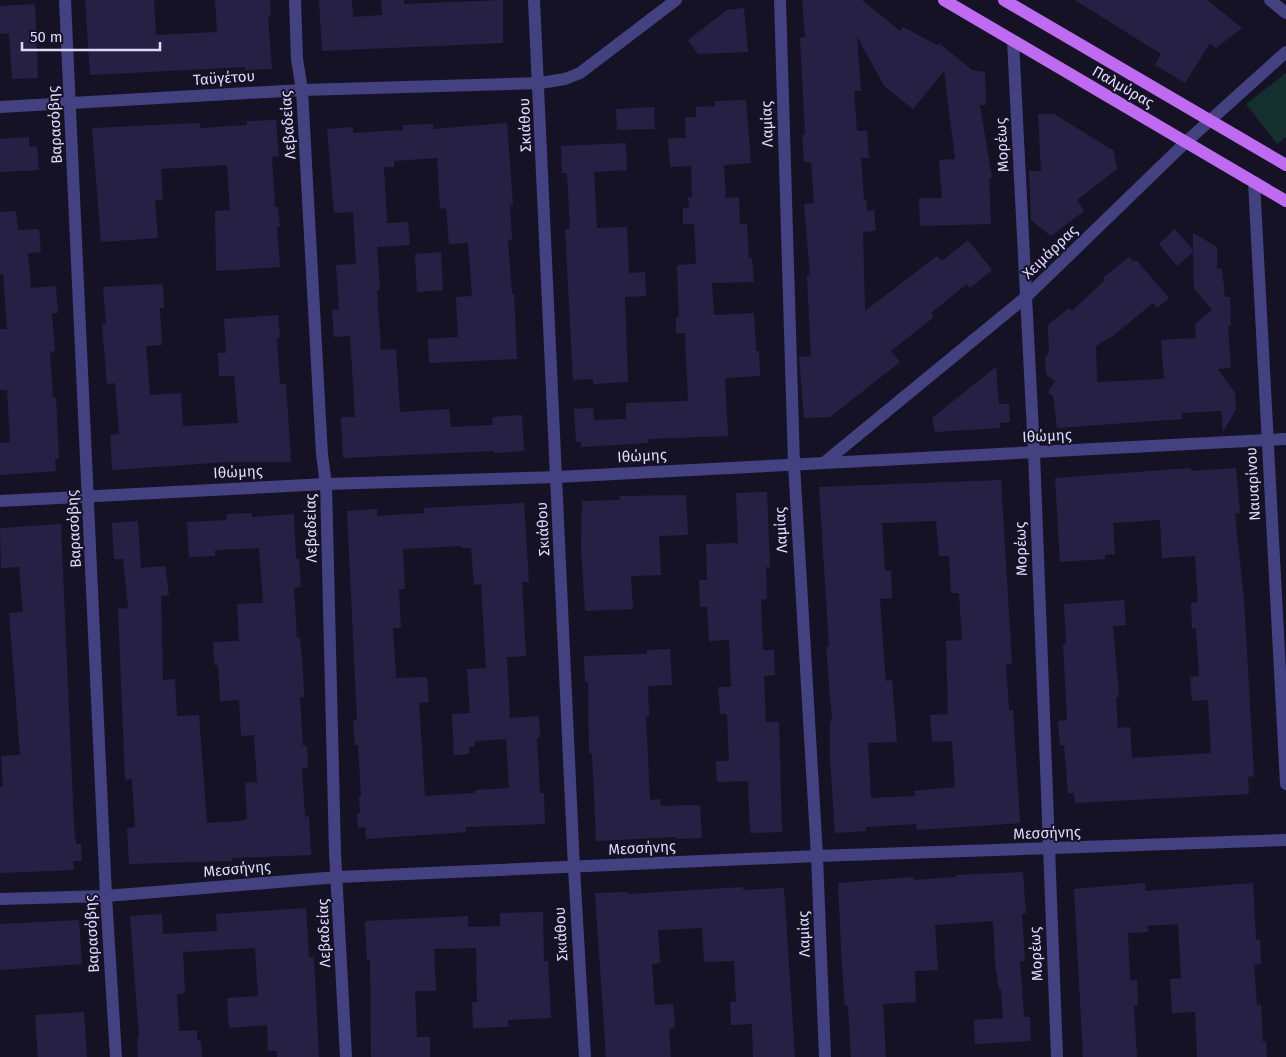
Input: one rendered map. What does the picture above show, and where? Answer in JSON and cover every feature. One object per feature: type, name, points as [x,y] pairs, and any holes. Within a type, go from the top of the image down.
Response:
[{"type":"main road","name":"Παλμύρας","points":[[944,0],[1286,201]]},
{"type":"main road","name":"Παλμύρας","points":[[1004,0],[1286,166]]},
{"type":"street","name":"Βαρασόβης","points":[[65,0],[106,896],[116,1057]]},
{"type":"street","name":"Λεβαδείας","points":[[295,0],[297,58],[302,90],[322,455],[326,484],[335,853],[338,877],[346,1057]]},
{"type":"street","name":"Σκιάθου","points":[[534,0],[540,84],[574,868],[585,1057]]},
{"type":"street","name":"Ταϋγέτου","points":[[0,107],[302,90],[540,84],[565,79],[580,72],[676,0]]},
{"type":"street","name":"Λαμίας","points":[[780,0],[794,464],[818,856],[825,1057]]},
{"type":"street","points":[[1270,0],[1286,13]]},
{"type":"street","name":"Μορέως","points":[[1013,41],[1034,452],[1057,1057]]},
{"type":"street","name":"Χειμάρρας","points":[[825,462],[1026,297],[1209,120],[1286,52]]},
{"type":"street","name":"Ναυαρίνου","points":[[1254,182],[1286,784]]},
{"type":"street","name":"Ιθώμης","points":[[0,501],[326,484],[557,477],[1286,439]]},
{"type":"street","name":"Μεσσήνης","points":[[0,900],[106,896],[338,877],[818,856],[1048,850],[1286,840]]},
{"type":"green space","points":[[1286,73],[1286,137],[1277,144],[1246,104]]},
{"type":"building","points":[[85,0],[154,0],[156,35],[217,32],[215,0],[270,0],[271,16],[268,16],[272,69],[245,70],[245,67],[90,75]]},
{"type":"building","points":[[319,0],[352,0],[353,17],[382,15],[381,0],[404,0],[404,4],[503,0],[503,43],[322,51]]},
{"type":"building","points":[[802,0],[862,0],[900,31],[903,27],[937,45],[939,43],[972,70],[985,72],[986,105],[980,105],[992,178],[989,178],[991,224],[920,226],[919,198],[942,198],[939,160],[955,159],[944,71],[913,109],[884,86],[857,36],[861,91],[854,91],[857,131],[867,131],[869,158],[861,158],[864,200],[866,199],[867,211],[874,210],[876,231],[863,232],[865,311],[937,256],[942,261],[968,240],[992,270],[970,288],[967,284],[931,313],[934,317],[891,351],[900,362],[830,417],[804,418],[799,357],[811,356],[807,276],[810,275],[804,204],[814,203],[811,162],[804,162],[802,135],[805,135],[800,38],[805,37]]},
{"type":"building","points":[[1075,0],[1207,0],[1242,28],[1216,48],[1210,43],[1185,83],[1155,65],[1161,54]]},
{"type":"building","points":[[35,4],[38,78],[12,79],[9,33],[0,34],[0,6]]},
{"type":"building","points":[[744,8],[748,52],[698,54],[688,40],[727,10]]},
{"type":"building","points":[[746,100],[751,163],[724,165],[726,198],[739,197],[740,224],[747,224],[749,258],[752,258],[754,282],[712,283],[714,315],[754,313],[756,351],[759,351],[760,376],[725,378],[728,436],[648,439],[648,443],[581,447],[581,442],[576,442],[574,409],[593,408],[594,420],[626,419],[626,403],[688,401],[685,333],[676,333],[676,317],[679,317],[677,265],[696,264],[694,224],[683,224],[683,208],[689,208],[688,197],[692,197],[691,166],[670,167],[668,138],[686,138],[685,118],[696,117],[696,107],[715,106],[715,101]]},
{"type":"building","points":[[654,107],[655,129],[617,130],[616,109]]},
{"type":"building","points":[[1038,114],[1054,114],[1114,151],[1117,169],[1077,200],[1084,211],[1051,236],[1031,220],[1029,171],[1041,171]]},
{"type":"building","points":[[276,120],[279,156],[272,157],[275,207],[278,207],[280,227],[277,227],[280,267],[216,271],[215,211],[230,210],[227,165],[161,169],[163,200],[155,200],[158,238],[101,242],[92,128],[200,123],[200,128],[247,125],[247,121]]},
{"type":"building","points":[[507,123],[513,205],[510,205],[512,240],[508,240],[512,294],[514,294],[517,359],[429,363],[428,339],[458,337],[456,297],[472,296],[468,243],[449,244],[446,208],[440,209],[437,158],[394,161],[394,167],[384,167],[387,223],[408,222],[410,245],[377,247],[380,290],[377,290],[381,350],[396,349],[400,412],[449,409],[451,427],[493,425],[492,417],[522,415],[524,451],[343,458],[341,417],[355,417],[350,336],[334,337],[332,310],[339,310],[336,265],[356,264],[353,212],[334,213],[327,129],[353,127],[353,133],[403,130],[403,125],[433,124],[433,129]]},
{"type":"building","points":[[29,137],[29,147],[37,146],[39,170],[0,172],[0,139]]},
{"type":"building","points":[[626,143],[627,170],[594,172],[597,228],[627,227],[629,273],[645,272],[646,296],[625,297],[628,382],[593,384],[593,379],[573,380],[565,229],[570,229],[567,173],[562,173],[561,146]]},
{"type":"building","points":[[16,211],[18,230],[39,229],[41,252],[28,253],[31,288],[56,286],[58,313],[52,313],[55,351],[50,352],[53,398],[56,398],[59,459],[55,459],[56,471],[0,475],[0,443],[10,442],[7,390],[0,390],[0,329],[7,329],[3,274],[0,274],[0,212]]},
{"type":"building","points":[[1175,229],[1193,250],[1193,233],[1217,247],[1217,268],[1222,269],[1225,297],[1230,297],[1231,326],[1228,326],[1231,368],[1218,369],[1235,393],[1236,409],[1223,432],[1221,411],[1182,413],[1182,419],[1057,428],[1053,396],[1048,392],[1055,381],[1046,374],[1045,358],[1049,352],[1049,324],[1069,308],[1072,311],[1105,280],[1103,278],[1129,257],[1134,262],[1136,260],[1169,298],[1157,308],[1153,303],[1114,335],[1096,346],[1097,382],[1164,379],[1161,340],[1196,338],[1195,324],[1212,310],[1194,288],[1193,252],[1177,266],[1159,244]]},
{"type":"building","points":[[441,252],[443,290],[417,292],[415,254]]},
{"type":"building","points":[[163,284],[164,308],[160,308],[162,345],[146,346],[150,395],[181,393],[183,426],[238,423],[234,376],[219,376],[218,353],[226,353],[224,319],[278,315],[280,337],[277,338],[280,384],[286,384],[291,462],[227,462],[112,470],[110,435],[119,434],[115,383],[107,384],[102,324],[106,324],[103,287]]},
{"type":"building","points":[[996,367],[999,404],[1009,404],[1010,422],[1000,423],[1000,428],[935,432],[932,418]]},
{"type":"building","points":[[1191,468],[1191,471],[1236,468],[1240,513],[1235,514],[1244,599],[1254,776],[1248,777],[1249,794],[1075,803],[1074,793],[1068,793],[1064,745],[1060,745],[1058,721],[1067,720],[1063,644],[1066,644],[1064,604],[1124,600],[1126,625],[1113,626],[1119,697],[1116,697],[1118,728],[1130,727],[1132,758],[1211,753],[1208,700],[1192,701],[1190,677],[1199,676],[1196,628],[1192,629],[1191,603],[1198,602],[1195,556],[1162,558],[1160,520],[1113,523],[1115,554],[1105,555],[1105,559],[1060,562],[1055,478]]},
{"type":"building","points":[[1001,480],[1012,664],[1006,664],[1009,710],[1013,710],[1020,823],[917,830],[916,824],[866,827],[866,831],[835,833],[830,759],[830,721],[832,721],[826,647],[829,647],[819,487]],"holes":[[[936,521],[939,556],[949,556],[951,593],[959,593],[962,640],[946,641],[948,714],[930,715],[932,742],[952,741],[955,787],[914,791],[915,796],[871,798],[868,743],[897,742],[892,680],[886,681],[883,644],[880,599],[892,598],[891,571],[885,571],[882,523]]]},
{"type":"building","points":[[767,492],[770,567],[766,567],[767,599],[761,600],[763,650],[774,650],[775,675],[764,676],[766,722],[779,722],[782,832],[750,833],[748,781],[717,782],[716,761],[729,761],[727,714],[720,714],[718,687],[731,687],[729,640],[709,641],[707,607],[700,607],[699,580],[707,580],[706,544],[738,543],[736,493]]},
{"type":"building","points":[[686,495],[688,535],[659,536],[661,575],[631,576],[633,609],[585,611],[581,549],[582,501],[620,500],[619,496]]},
{"type":"building","points":[[524,503],[529,582],[522,582],[526,656],[507,657],[510,718],[539,716],[540,737],[537,738],[540,793],[544,793],[545,824],[466,827],[466,832],[366,839],[365,827],[358,828],[357,813],[360,813],[359,796],[361,796],[358,745],[355,745],[353,721],[357,720],[347,511],[377,509],[377,516],[424,513],[424,508]],"holes":[[[461,546],[461,548],[471,548],[474,585],[481,584],[486,668],[467,669],[470,713],[452,714],[454,755],[469,754],[469,747],[475,746],[475,741],[506,739],[509,788],[475,790],[475,793],[425,796],[419,703],[429,702],[427,677],[396,678],[393,628],[401,628],[399,589],[405,589],[403,549]]]},
{"type":"building","points":[[252,513],[252,517],[294,514],[296,559],[299,559],[301,587],[294,588],[297,638],[300,638],[303,673],[304,697],[300,697],[303,746],[307,746],[308,768],[302,768],[305,817],[309,816],[311,855],[232,858],[233,861],[129,864],[127,828],[135,827],[132,779],[125,780],[118,609],[128,608],[123,559],[114,559],[112,523],[138,521],[141,568],[165,566],[169,595],[161,596],[163,680],[175,679],[177,716],[199,715],[207,823],[242,821],[247,819],[245,783],[257,782],[254,735],[241,736],[239,700],[220,701],[218,665],[214,665],[213,642],[239,641],[237,604],[263,603],[259,548],[215,550],[215,556],[189,557],[187,522],[227,520],[227,514]]},
{"type":"building","points":[[61,524],[74,826],[76,844],[81,844],[82,861],[73,861],[74,870],[0,873],[0,787],[3,786],[1,756],[20,755],[9,613],[23,612],[19,567],[1,568],[0,528]]},
{"type":"building","points":[[670,649],[672,685],[648,686],[649,717],[646,717],[650,800],[660,799],[661,806],[700,805],[702,838],[676,839],[676,837],[596,841],[592,753],[589,753],[588,682],[585,682],[584,656],[647,654],[647,650]]},
{"type":"building","points":[[1023,872],[1026,913],[1022,914],[1025,961],[1020,961],[1024,1017],[1030,1017],[1031,1041],[975,1044],[974,1020],[1003,1018],[1001,989],[999,989],[995,962],[993,921],[935,925],[938,970],[915,971],[916,1002],[883,1004],[886,1057],[851,1057],[848,1006],[845,1006],[842,968],[838,883],[914,877],[914,880],[956,877],[956,875]]},
{"type":"building","points":[[1145,883],[1145,891],[1253,883],[1256,940],[1260,939],[1261,964],[1254,965],[1257,1005],[1261,1005],[1263,1042],[1266,1042],[1267,1057],[1197,1057],[1195,1012],[1172,1013],[1170,979],[1181,978],[1178,924],[1147,926],[1148,932],[1128,933],[1130,980],[1137,980],[1138,1005],[1134,1006],[1137,1057],[1083,1057],[1074,889]]},
{"type":"building","points":[[743,887],[743,890],[784,888],[795,1057],[753,1057],[752,1024],[731,1025],[730,1002],[736,1002],[734,961],[704,962],[702,928],[658,930],[660,963],[652,964],[655,1005],[673,1004],[675,1028],[669,1029],[671,1057],[606,1057],[595,893],[629,892],[629,894]]},
{"type":"building","points":[[306,908],[309,957],[314,957],[319,1057],[277,1057],[277,1051],[268,1051],[267,1025],[229,1028],[227,998],[258,996],[255,948],[183,952],[185,993],[177,994],[179,1031],[197,1030],[197,1040],[201,1041],[202,1057],[138,1057],[137,1038],[139,1037],[130,916],[162,914],[163,934],[217,931],[216,914]]},
{"type":"building","points":[[543,912],[544,961],[548,961],[551,1018],[508,1020],[509,1027],[473,1028],[472,1002],[477,1002],[476,948],[434,949],[436,991],[415,991],[417,1037],[430,1037],[430,1057],[371,1057],[370,960],[367,960],[365,921],[468,916],[468,927],[500,926],[500,913]]},
{"type":"building","points":[[79,920],[82,964],[0,970],[0,924]]},
{"type":"building","points":[[84,1012],[87,1057],[38,1057],[35,1015]]}]
